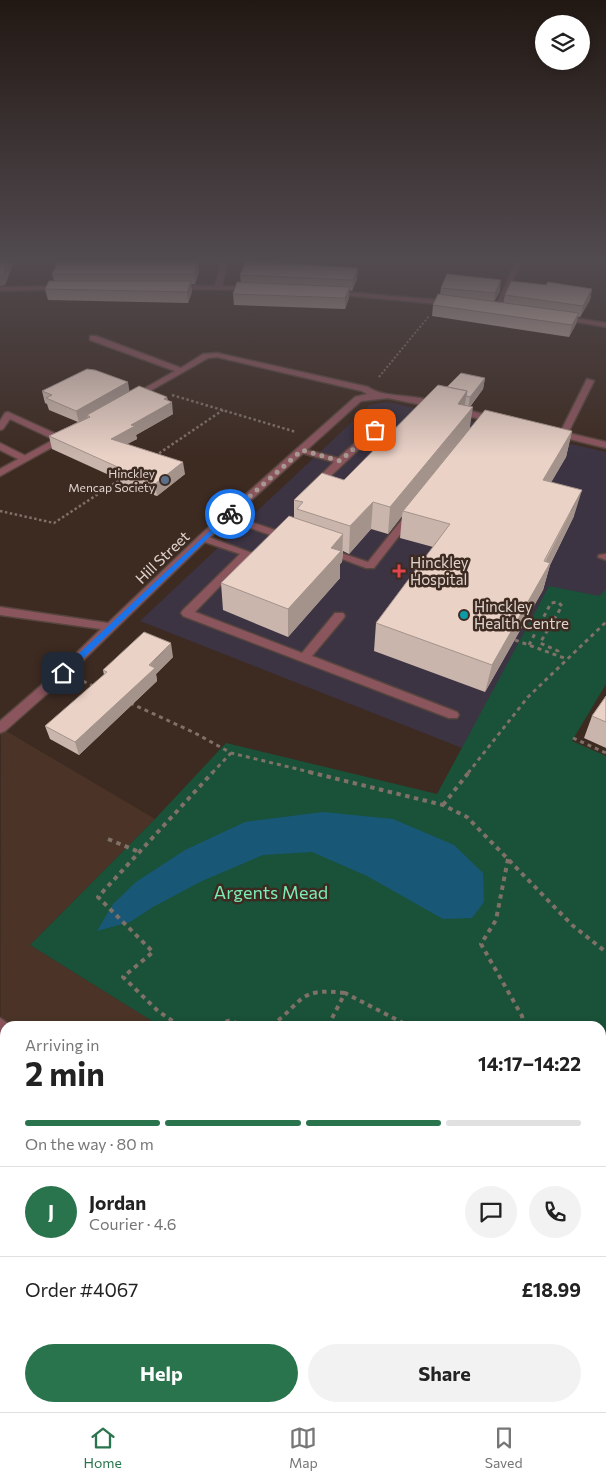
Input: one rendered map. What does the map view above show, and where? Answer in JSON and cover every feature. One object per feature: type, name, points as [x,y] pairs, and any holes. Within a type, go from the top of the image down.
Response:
[{"type":"street","points":[[93,338],[180,370]]},
{"type":"street","points":[[126,402],[206,356],[217,355],[507,422]]},
{"type":"street","points":[[563,435],[590,381]]},
{"type":"street","name":"Hill Street","points":[[0,728],[63,673],[203,538],[369,391]]},
{"type":"street","points":[[0,427],[8,415],[64,437],[0,473]]},
{"type":"street","points":[[478,430],[488,418]]},
{"type":"street","points":[[306,495],[340,461],[387,419]]},
{"type":"street","points":[[544,430],[606,444]]},
{"type":"street","points":[[559,445],[575,438]]},
{"type":"street","points":[[0,446],[25,459]]},
{"type":"street","points":[[302,450],[340,461]]},
{"type":"street","points":[[316,548],[370,566],[418,506]]},
{"type":"street","points":[[227,517],[299,541]]},
{"type":"street","points":[[203,538],[247,553],[186,613],[454,715]]},
{"type":"street","points":[[0,611],[111,627]]},
{"type":"street","points":[[304,658],[339,616]]},
{"type":"path","points":[[369,391],[423,326]]},
{"type":"path","points":[[150,389],[316,438]]},
{"type":"path","points":[[151,458],[223,410]]},
{"type":"path","points":[[0,511],[54,523],[127,475]]},
{"type":"path","points":[[529,645],[551,603],[558,602],[562,606],[540,643],[558,651],[559,656]]},
{"type":"path","points":[[442,805],[528,697],[606,622]]},
{"type":"path","points":[[515,640],[567,659]]},
{"type":"path","points":[[63,673],[98,689]]},
{"type":"path","points":[[125,701],[195,733],[231,753],[442,805],[467,817],[572,926],[606,952]]},
{"type":"path","points":[[573,738],[606,753]]},
{"type":"path","points":[[173,1021],[158,1011],[123,977],[153,952],[98,897],[231,753]]},
{"type":"path","points":[[108,839],[139,852]]},
{"type":"path","points":[[508,859],[496,920],[481,944],[522,1016],[523,1021]]},
{"type":"path","points":[[280,1021],[301,998],[316,990],[345,993],[399,1021]]},
{"type":"path","points":[[331,1021],[345,993]]},
{"type":"shaded area","name":"Hinckley Hospital","points":[[388,402],[606,452],[606,605],[545,659],[462,748],[140,621],[370,405]]},
{"type":"shaded area","points":[[1,728],[155,819],[30,945],[152,1021],[1,1021]]},
{"type":"green space","name":"Argents Mead","points":[[549,586],[599,596],[606,589],[606,684],[572,741],[606,756],[606,1021],[152,1021],[30,945],[155,819],[226,743],[437,794]]},
{"type":"water","points":[[323,812],[393,819],[454,845],[483,873],[484,902],[472,918],[443,919],[367,876],[312,852],[263,855],[202,881],[153,907],[130,922],[97,931],[113,904],[136,882],[185,850],[245,822]]},
{"type":"building","points":[[87,369],[128,382],[76,411],[46,398],[52,395],[42,391]]},
{"type":"building","points":[[461,373],[485,378],[470,397],[466,396],[467,391],[447,387]]},
{"type":"building","points":[[438,385],[467,391],[458,404],[473,407],[390,507],[373,502],[350,526],[297,509],[303,502],[294,500],[322,473],[344,480]]},
{"type":"building","points":[[139,386],[167,397],[164,399],[172,402],[131,425],[135,426],[111,439],[183,462],[155,484],[119,472],[122,469],[49,436],[90,417],[87,415]]},
{"type":"building","points":[[485,410],[572,431],[543,480],[582,490],[544,561],[550,563],[492,665],[376,623],[450,524],[403,511]]},
{"type":"building","points":[[289,516],[343,534],[331,548],[341,551],[288,609],[221,583]]},
{"type":"building","points":[[144,632],[171,643],[149,665],[155,668],[75,742],[45,726],[107,672],[103,670]]},
{"type":"building","points":[[606,696],[606,722],[592,716]]},
{"type":"way so far","points":[[230,514],[302,450],[340,461],[375,430]]},
{"type":"place","name":"Hinckley Mencap Society","points":[[165,480]]},
{"type":"place","name":"Hinckley Hospital","points":[[399,571]]},
{"type":"place","name":"Hinckley Health Centre","points":[[464,615]]},
{"type":"route","points":[[63,673],[230,514]]}]
